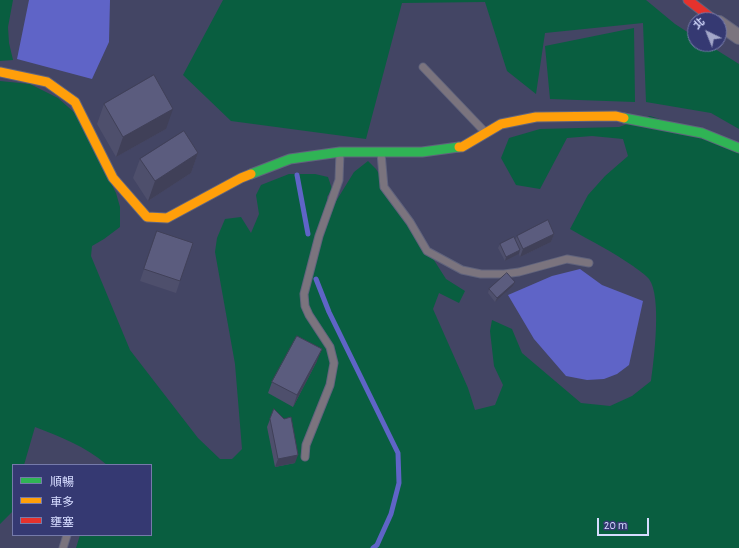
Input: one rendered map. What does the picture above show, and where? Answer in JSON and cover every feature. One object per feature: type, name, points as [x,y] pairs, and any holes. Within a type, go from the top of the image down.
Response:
[{"type":"street","points":[[688,0],[704,12]]},
{"type":"street","points":[[727,29],[739,37]]},
{"type":"street","points":[[0,72],[47,82],[75,102],[113,178],[147,217],[167,218],[240,178],[290,159],[340,152],[422,152],[462,147],[501,124],[536,117],[616,116],[702,133],[739,148]]},
{"type":"lane","points":[[423,67],[486,133]]},
{"type":"lane","points":[[305,457],[306,445],[330,384],[334,363],[330,347],[309,315],[305,306],[304,294],[319,236],[339,180],[340,152]]},
{"type":"lane","points":[[381,153],[384,187],[410,222],[427,251],[462,270],[481,274],[504,274],[519,272],[567,259],[589,263]]},
{"type":"lane","points":[[63,548],[67,536]]},
{"type":"green space","points":[[0,0],[13,0],[8,27],[9,43],[13,60],[0,61]]},
{"type":"green space","points":[[223,0],[646,0],[687,32],[687,52],[720,52],[739,64],[739,129],[711,113],[646,102],[643,23],[545,33],[536,94],[507,71],[485,2],[402,3],[366,139],[231,121],[183,75]]},
{"type":"green space","points":[[634,28],[635,102],[550,99],[545,46]]},
{"type":"green space","points":[[0,81],[30,84],[58,98],[76,114],[116,193],[120,207],[120,227],[92,246],[91,256],[130,350],[198,438],[220,459],[232,459],[242,449],[235,364],[215,252],[217,238],[225,219],[241,217],[251,233],[259,214],[256,195],[261,185],[289,174],[315,174],[328,177],[332,189],[327,197],[330,211],[354,172],[368,161],[376,169],[446,279],[465,291],[459,303],[439,293],[433,309],[468,388],[475,410],[495,405],[503,385],[494,366],[490,331],[492,320],[512,329],[522,353],[581,403],[610,406],[632,396],[651,381],[656,328],[653,287],[649,279],[633,266],[610,251],[570,229],[588,195],[605,176],[628,156],[623,139],[592,136],[567,138],[540,189],[516,185],[501,158],[509,138],[540,129],[619,127],[650,116],[739,144],[739,548],[76,548],[80,536],[152,536],[152,464],[106,464],[81,447],[35,427],[24,464],[12,464],[12,512],[0,524]]},
{"type":"shaded area","points":[[29,0],[110,0],[109,42],[92,79],[17,59]]},
{"type":"shaded area","points":[[580,269],[602,285],[643,301],[629,365],[617,374],[604,379],[587,380],[566,376],[534,339],[508,295],[552,276]]},
{"type":"building","points":[[154,75],[173,109],[123,137],[104,104]]},
{"type":"building","points":[[184,131],[198,153],[155,181],[140,159]]},
{"type":"building","points":[[548,220],[554,234],[523,249],[517,236]]},
{"type":"building","points":[[157,231],[193,243],[180,281],[144,269]]},
{"type":"building","points":[[514,237],[520,250],[506,257],[500,244]]},
{"type":"building","points":[[507,273],[515,282],[497,298],[489,289]]},
{"type":"building","points":[[297,336],[322,349],[297,395],[272,382]]},
{"type":"building","points":[[274,409],[284,419],[291,417],[298,455],[278,459],[270,419]]},
{"type":"waterway","points":[[297,175],[308,234]]},
{"type":"waterway","points":[[316,279],[329,312],[398,453],[399,483],[391,514],[377,545],[373,548]]},
{"type":"traffic: fast","points":[[624,118],[702,133],[739,148]]},
{"type":"traffic: fast","points":[[251,174],[290,159],[340,152],[422,152],[459,147]]},
{"type":"traffic: slow","points":[[0,72],[47,82],[75,102],[113,178],[147,217],[167,218],[251,174]]},
{"type":"traffic: slow","points":[[459,147],[462,147],[501,124],[536,117],[616,116],[624,118]]},
{"type":"traffic: jam","points":[[688,0],[704,12]]}]
